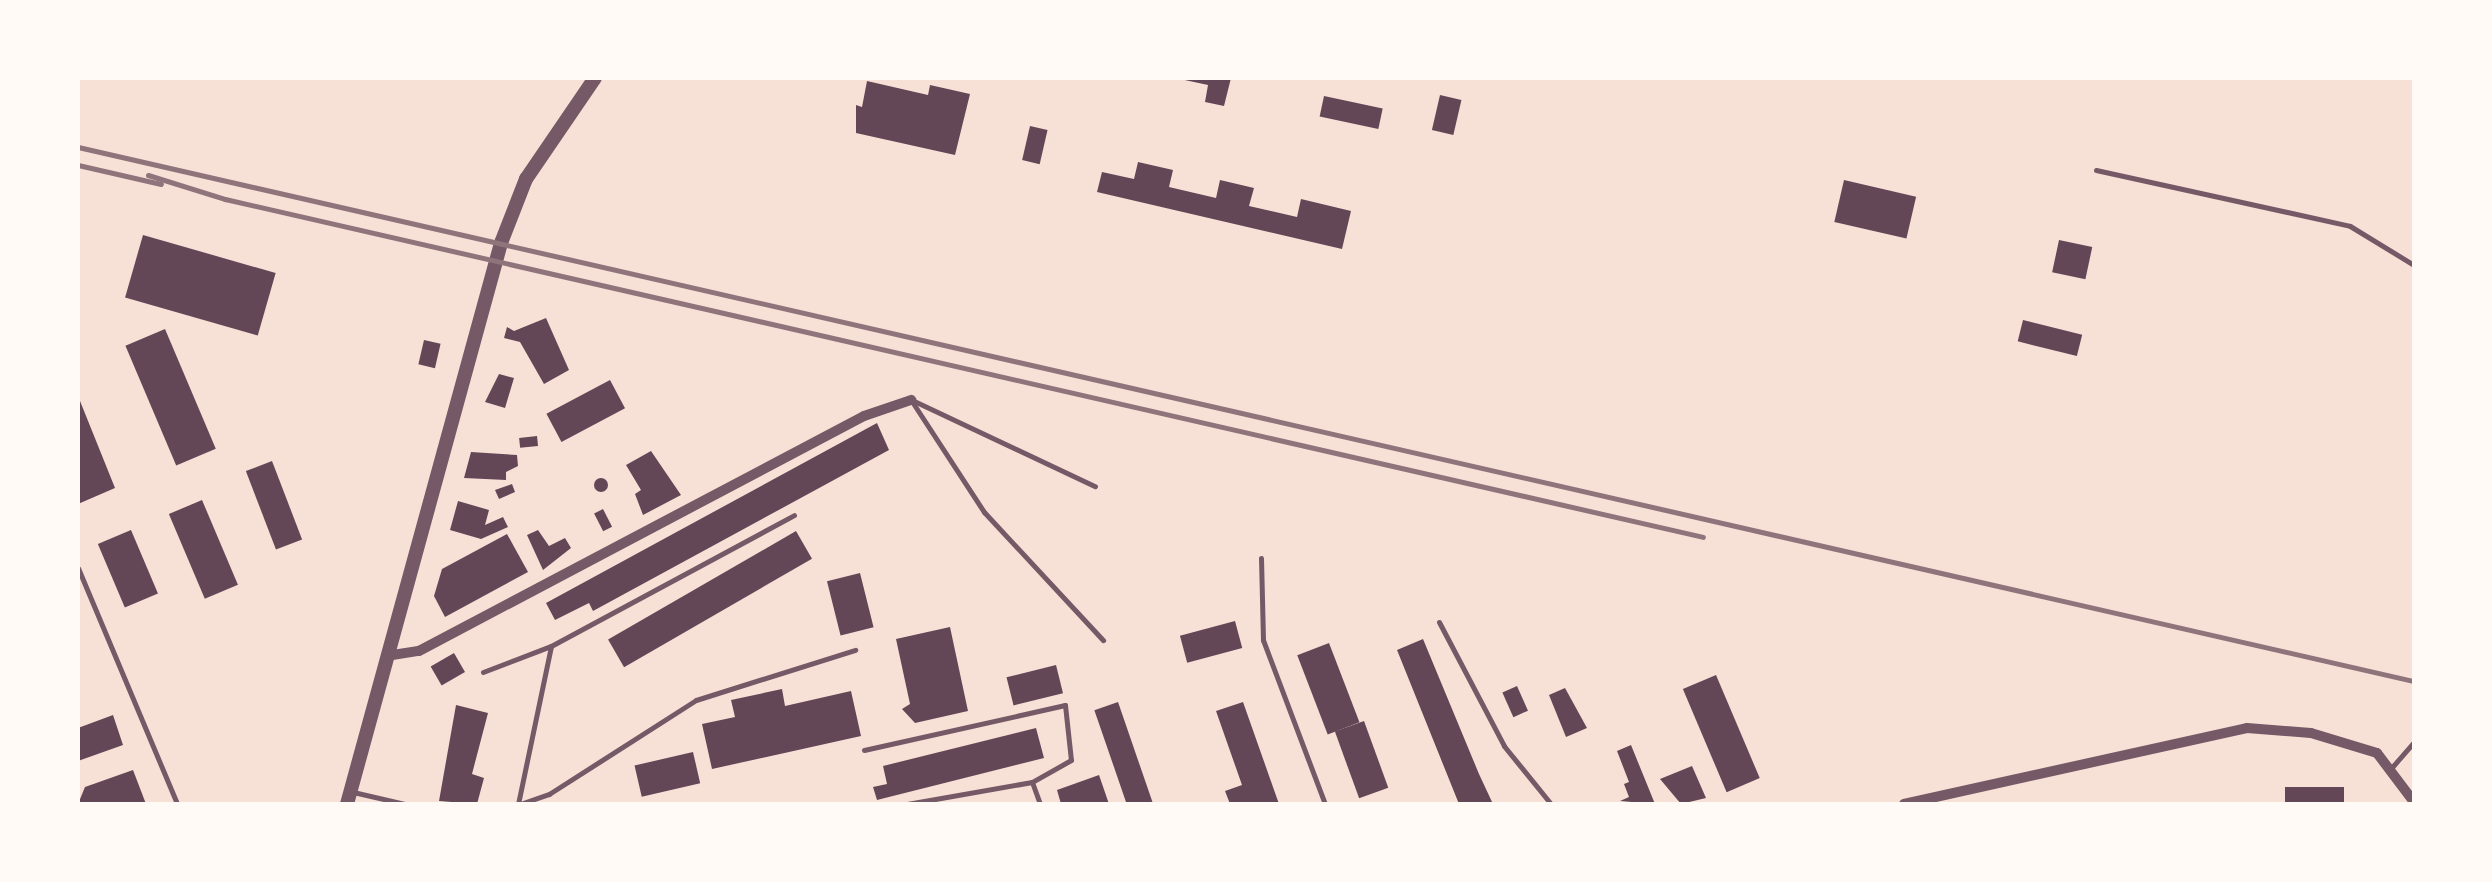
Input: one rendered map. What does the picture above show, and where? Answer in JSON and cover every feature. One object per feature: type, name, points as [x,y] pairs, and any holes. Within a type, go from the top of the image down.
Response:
[{"type":"street","points":[[349,798],[514,206],[594,78]]},
{"type":"street","points":[[386,656],[419,652],[864,416],[911,400]]},
{"type":"street","points":[[1904,804],[2247,728],[2324,736],[2391,763],[2414,802]]},
{"type":"lane","points":[[2096,170],[2350,226],[2414,264]]},
{"type":"lane","points":[[911,400],[1094,486]]},
{"type":"lane","points":[[911,400],[984,512],[1103,640]]},
{"type":"lane","points":[[483,672],[551,646],[794,515]]},
{"type":"lane","points":[[1261,558],[1263,640],[1325,804]]},
{"type":"lane","points":[[78,568],[177,804]]},
{"type":"lane","points":[[1439,622],[1504,746],[1550,804]]},
{"type":"lane","points":[[551,646],[519,804],[549,794],[696,700],[855,650]]},
{"type":"lane","points":[[864,750],[1066,705],[1070,760],[1032,782],[907,804]]},
{"type":"lane","points":[[2391,763],[2414,742]]},
{"type":"lane","points":[[1032,782],[1040,804]]},
{"type":"lane","points":[[349,798],[405,804]]},
{"type":"building","points":[[1231,78],[1224,106],[1205,102],[1208,85],[1180,79]]},
{"type":"building","points":[[867,81],[928,95],[930,85],[970,94],[955,155],[856,133],[856,105],[862,107]]},
{"type":"building","points":[[1440,95],[1461,100],[1453,135],[1432,130]]},
{"type":"building","points":[[1324,96],[1383,108],[1378,129],[1320,117]]},
{"type":"building","points":[[1030,126],[1048,130],[1040,164],[1022,160]]},
{"type":"building","points":[[1138,162],[1173,170],[1169,187],[1216,198],[1220,180],[1254,188],[1249,206],[1297,217],[1301,199],[1351,211],[1342,249],[1097,192],[1102,172],[1134,179]]},
{"type":"building","points":[[1844,180],[1916,197],[1906,239],[1834,222]]},
{"type":"building","points":[[143,235],[276,273],[258,336],[125,297]]},
{"type":"building","points":[[2059,240],[2092,247],[2085,279],[2052,272]]},
{"type":"building","points":[[546,318],[569,370],[544,384],[520,342],[504,338],[507,327],[514,331]]},
{"type":"building","points":[[2023,320],[2082,335],[2077,356],[2018,341]]},
{"type":"building","points":[[165,329],[216,449],[176,465],[125,346]]},
{"type":"building","points":[[424,340],[441,344],[435,368],[418,364]]},
{"type":"building","points":[[499,374],[514,378],[505,408],[485,402]]},
{"type":"building","points":[[610,380],[625,408],[561,442],[546,414]]},
{"type":"building","points":[[78,396],[115,488],[78,504]]},
{"type":"building","points":[[877,423],[889,450],[593,611],[589,603],[555,620],[546,603]]},
{"type":"building","points":[[537,436],[538,446],[520,448],[519,438]]},
{"type":"building","points":[[651,451],[681,495],[643,515],[635,494],[641,490],[626,465]]},
{"type":"building","points":[[471,452],[517,455],[518,466],[506,472],[506,480],[464,478]]},
{"type":"building","points":[[272,461],[302,539],[276,549],[246,471]]},
{"type":"building","points":[[601,478],[608,485],[601,492],[594,485]]},
{"type":"building","points":[[512,484],[515,492],[499,499],[495,490]]},
{"type":"building","points":[[202,500],[238,585],[205,599],[169,514]]},
{"type":"building","points":[[458,501],[489,510],[485,525],[503,517],[508,527],[481,539],[450,530]]},
{"type":"building","points":[[603,509],[612,527],[603,531],[594,514]]},
{"type":"building","points":[[131,530],[158,594],[125,608],[98,544]]},
{"type":"building","points":[[538,530],[549,546],[565,538],[571,548],[543,570],[527,535]]},
{"type":"building","points":[[796,531],[812,559],[624,667],[608,640]]},
{"type":"building","points":[[507,534],[528,572],[445,617],[434,596],[442,569]]},
{"type":"building","points":[[860,573],[874,627],[841,636],[827,581]]},
{"type":"building","points":[[1235,621],[1242,648],[1187,663],[1180,636]]},
{"type":"building","points":[[950,627],[968,711],[915,723],[902,709],[910,704],[896,639]]},
{"type":"building","points":[[1423,639],[1493,804],[1459,804],[1397,650]]},
{"type":"building","points":[[1329,643],[1359,722],[1328,735],[1297,655]]},
{"type":"building","points":[[454,653],[465,672],[442,686],[431,666]]},
{"type":"building","points":[[1056,665],[1063,693],[1014,705],[1007,677]]},
{"type":"building","points":[[1716,675],[1760,778],[1727,792],[1683,689]]},
{"type":"building","points":[[1517,686],[1528,711],[1513,717],[1502,693]]},
{"type":"building","points":[[1565,688],[1587,728],[1566,737],[1549,695]]},
{"type":"building","points":[[782,689],[785,706],[851,691],[861,736],[712,769],[702,724],[735,717],[731,700]]},
{"type":"building","points":[[1118,702],[1153,804],[1127,804],[1094,710]]},
{"type":"building","points":[[1243,702],[1279,804],[1230,804],[1225,791],[1242,785],[1216,711]]},
{"type":"building","points":[[456,705],[488,713],[472,774],[484,778],[477,804],[439,801]]},
{"type":"building","points":[[113,715],[123,745],[78,761],[78,728]]},
{"type":"building","points":[[1364,721],[1388,788],[1359,798],[1335,732]]},
{"type":"building","points":[[1036,728],[1044,758],[877,800],[873,787],[887,784],[883,766]]},
{"type":"building","points":[[1631,745],[1655,804],[1620,801],[1629,797],[1624,784],[1629,782],[1617,751]]},
{"type":"building","points":[[693,752],[700,783],[642,797],[635,765]]},
{"type":"building","points":[[1692,766],[1706,798],[1681,804],[1660,779]]},
{"type":"building","points":[[133,770],[146,804],[78,804],[85,787]]},
{"type":"building","points":[[1099,775],[1109,804],[1061,804],[1057,790]]},
{"type":"building","points":[[2285,787],[2344,787],[2344,804],[2285,804]]},
{"type":"railway","points":[[78,147],[2414,681]]},
{"type":"railway","points":[[78,165],[161,184]]},
{"type":"railway","points":[[148,175],[225,199],[1703,537]]}]
